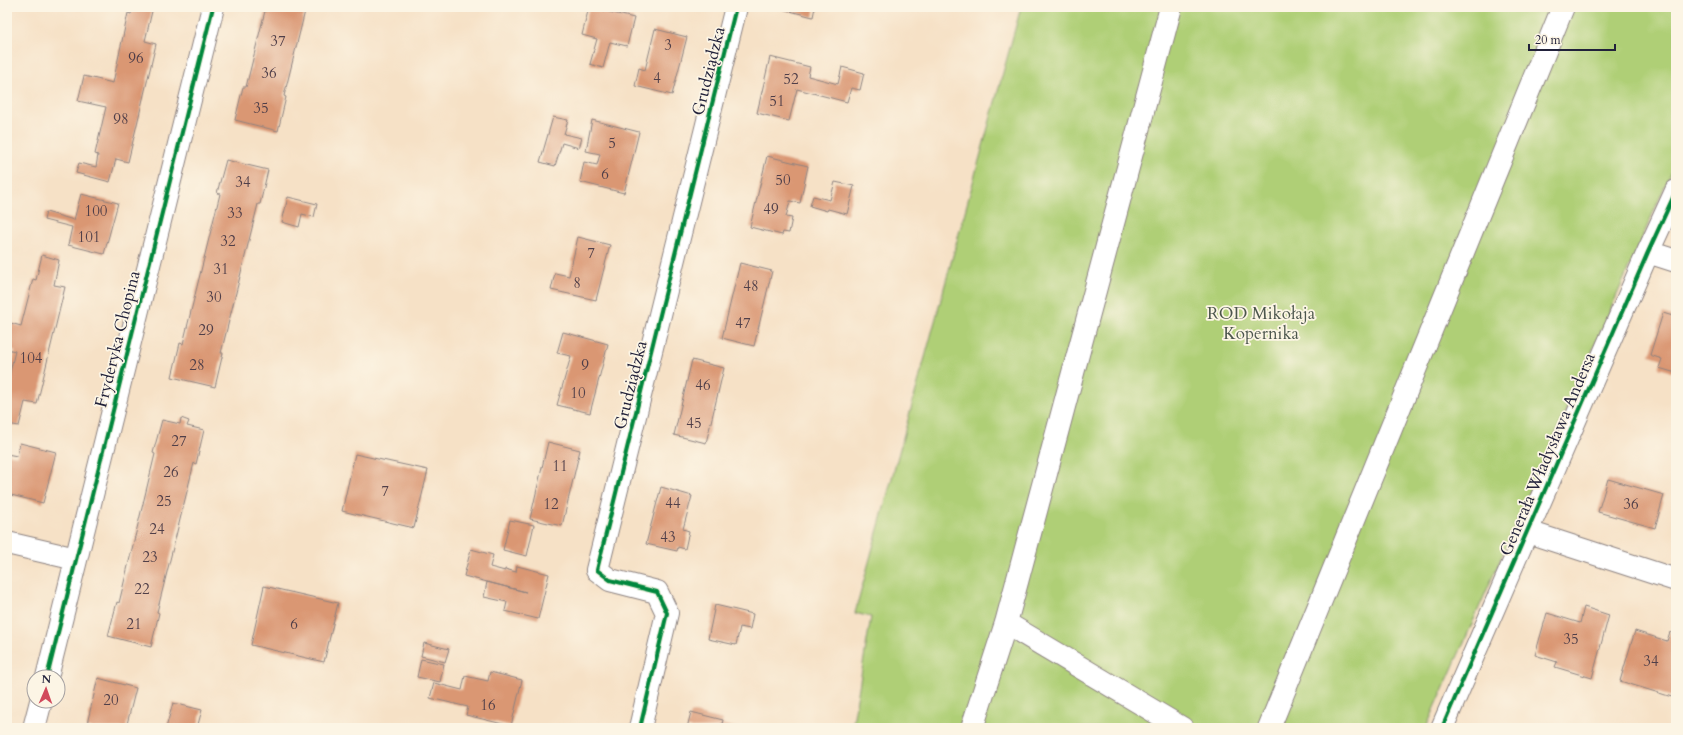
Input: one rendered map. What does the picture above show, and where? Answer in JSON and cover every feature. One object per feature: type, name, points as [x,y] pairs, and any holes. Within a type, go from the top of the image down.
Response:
[{"type":"street","name":"Fryderyka Chopina","points":[[49,669],[213,7]]},
{"type":"street","name":"Grudziądzka","points":[[640,728],[666,612],[657,592],[610,580],[597,570],[736,7]]},
{"type":"street","points":[[972,728],[1006,623],[1171,7]]},
{"type":"street","points":[[1269,728],[1563,7]]},
{"type":"street","name":"Generała Władysława Andersa","points":[[1442,728],[1648,252],[1676,191]]},
{"type":"street","points":[[1648,252],[1676,261]]},
{"type":"street","name":"Generała Władysława Andersa","points":[[1528,532],[1676,580]]},
{"type":"street","points":[[7,543],[76,559]]},
{"type":"street","points":[[1006,623],[1182,728]]},
{"type":"street","points":[[34,728],[39,709]]},
{"type":"green space","name":"ROD Mikołaja Kopernika","points":[[1021,7],[1676,7],[1676,161],[1426,728],[852,728],[871,617],[855,613]]},
{"type":"building","points":[[133,7],[153,7],[145,41],[156,44],[128,162],[116,159],[110,182],[76,173],[79,163],[96,167],[98,155],[95,154],[106,107],[78,101],[84,76],[113,83],[128,13],[131,14]]},
{"type":"building","points":[[266,7],[306,7],[284,96],[286,97],[278,131],[235,120],[243,87],[246,87]]},
{"type":"building","points":[[589,7],[634,18],[627,46],[610,42],[603,68],[590,64],[597,39],[582,35]]},
{"type":"building","points":[[783,7],[815,7],[813,17],[782,9]]},
{"type":"building","points":[[655,29],[687,37],[672,95],[635,86],[639,68],[645,70]]},
{"type":"building","points":[[770,57],[810,67],[808,76],[838,84],[842,67],[864,73],[860,90],[851,88],[847,102],[797,89],[789,121],[757,113]]},
{"type":"building","points":[[553,117],[568,120],[564,134],[582,138],[579,148],[562,143],[555,166],[540,162]]},
{"type":"building","points":[[592,120],[639,132],[624,193],[580,182],[584,162],[597,165],[600,154],[586,151]]},
{"type":"building","points":[[767,156],[808,166],[800,203],[790,201],[786,217],[792,218],[789,233],[783,232],[782,235],[750,227]]},
{"type":"building","points":[[226,160],[268,170],[260,204],[258,204],[221,353],[223,353],[215,387],[172,377],[180,343],[183,344],[220,194],[217,193]]},
{"type":"building","points":[[835,182],[854,186],[847,214],[828,209],[827,211],[810,206],[813,196],[830,200]]},
{"type":"building","points":[[81,194],[118,203],[104,254],[68,245],[72,227],[44,220],[46,212],[74,220]]},
{"type":"building","points":[[288,197],[317,204],[314,217],[302,214],[299,227],[282,222]]},
{"type":"building","points":[[578,237],[610,245],[596,300],[551,290],[555,273],[569,276]]},
{"type":"building","points":[[42,255],[59,260],[54,285],[65,287],[37,404],[25,402],[19,426],[7,424],[7,385],[15,351],[7,349],[7,322],[21,326],[33,279],[36,280]]},
{"type":"building","points":[[740,263],[772,271],[754,346],[722,338]]},
{"type":"building","points":[[1663,313],[1676,317],[1676,373],[1659,368],[1662,359],[1650,355]]},
{"type":"building","points":[[563,332],[608,344],[590,413],[557,405],[571,356],[557,353]]},
{"type":"building","points":[[692,360],[724,368],[706,443],[674,435]]},
{"type":"building","points":[[181,418],[189,421],[187,426],[204,430],[196,464],[194,463],[157,612],[159,613],[151,647],[108,636],[117,602],[119,603],[155,454],[153,453],[162,420],[180,424]]},
{"type":"building","points":[[548,442],[580,450],[562,526],[530,519]]},
{"type":"building","points":[[20,443],[56,452],[43,503],[7,494],[10,481],[7,480],[7,454],[17,456]]},
{"type":"building","points":[[355,454],[428,470],[414,528],[342,511]]},
{"type":"building","points":[[1608,479],[1664,495],[1655,528],[1598,512]]},
{"type":"building","points":[[661,487],[692,496],[683,529],[689,531],[685,549],[678,547],[677,551],[646,544]]},
{"type":"building","points":[[510,520],[534,525],[527,556],[503,550]]},
{"type":"building","points":[[471,549],[493,555],[490,567],[516,572],[517,566],[549,574],[538,619],[505,611],[507,602],[484,597],[487,582],[526,592],[464,576]]},
{"type":"building","points":[[264,586],[338,603],[324,662],[251,645]]},
{"type":"building","points":[[715,605],[753,614],[750,629],[740,627],[736,645],[708,639]]},
{"type":"building","points":[[1584,607],[1609,615],[1592,678],[1555,667],[1557,662],[1535,655],[1547,613],[1580,623]]},
{"type":"building","points":[[1635,631],[1667,641],[1670,632],[1676,634],[1676,684],[1672,697],[1620,681]]},
{"type":"building","points":[[424,643],[449,649],[445,662],[421,656]]},
{"type":"building","points":[[421,659],[444,664],[440,682],[417,677]]},
{"type":"building","points":[[490,672],[522,680],[511,726],[466,715],[468,707],[430,698],[434,683],[462,690],[465,676],[488,681]]},
{"type":"building","points":[[98,678],[136,688],[126,728],[86,728]]},
{"type":"building","points":[[173,703],[202,710],[197,728],[166,728]]},
{"type":"building","points":[[691,712],[723,720],[722,724],[738,728],[687,728]]},
{"type":"cycle path","points":[[49,669],[213,7]]},
{"type":"cycle path","points":[[640,728],[667,613],[657,592],[610,580],[597,570],[736,7]]},
{"type":"cycle path","points":[[1442,728],[1648,252],[1676,191]]}]
